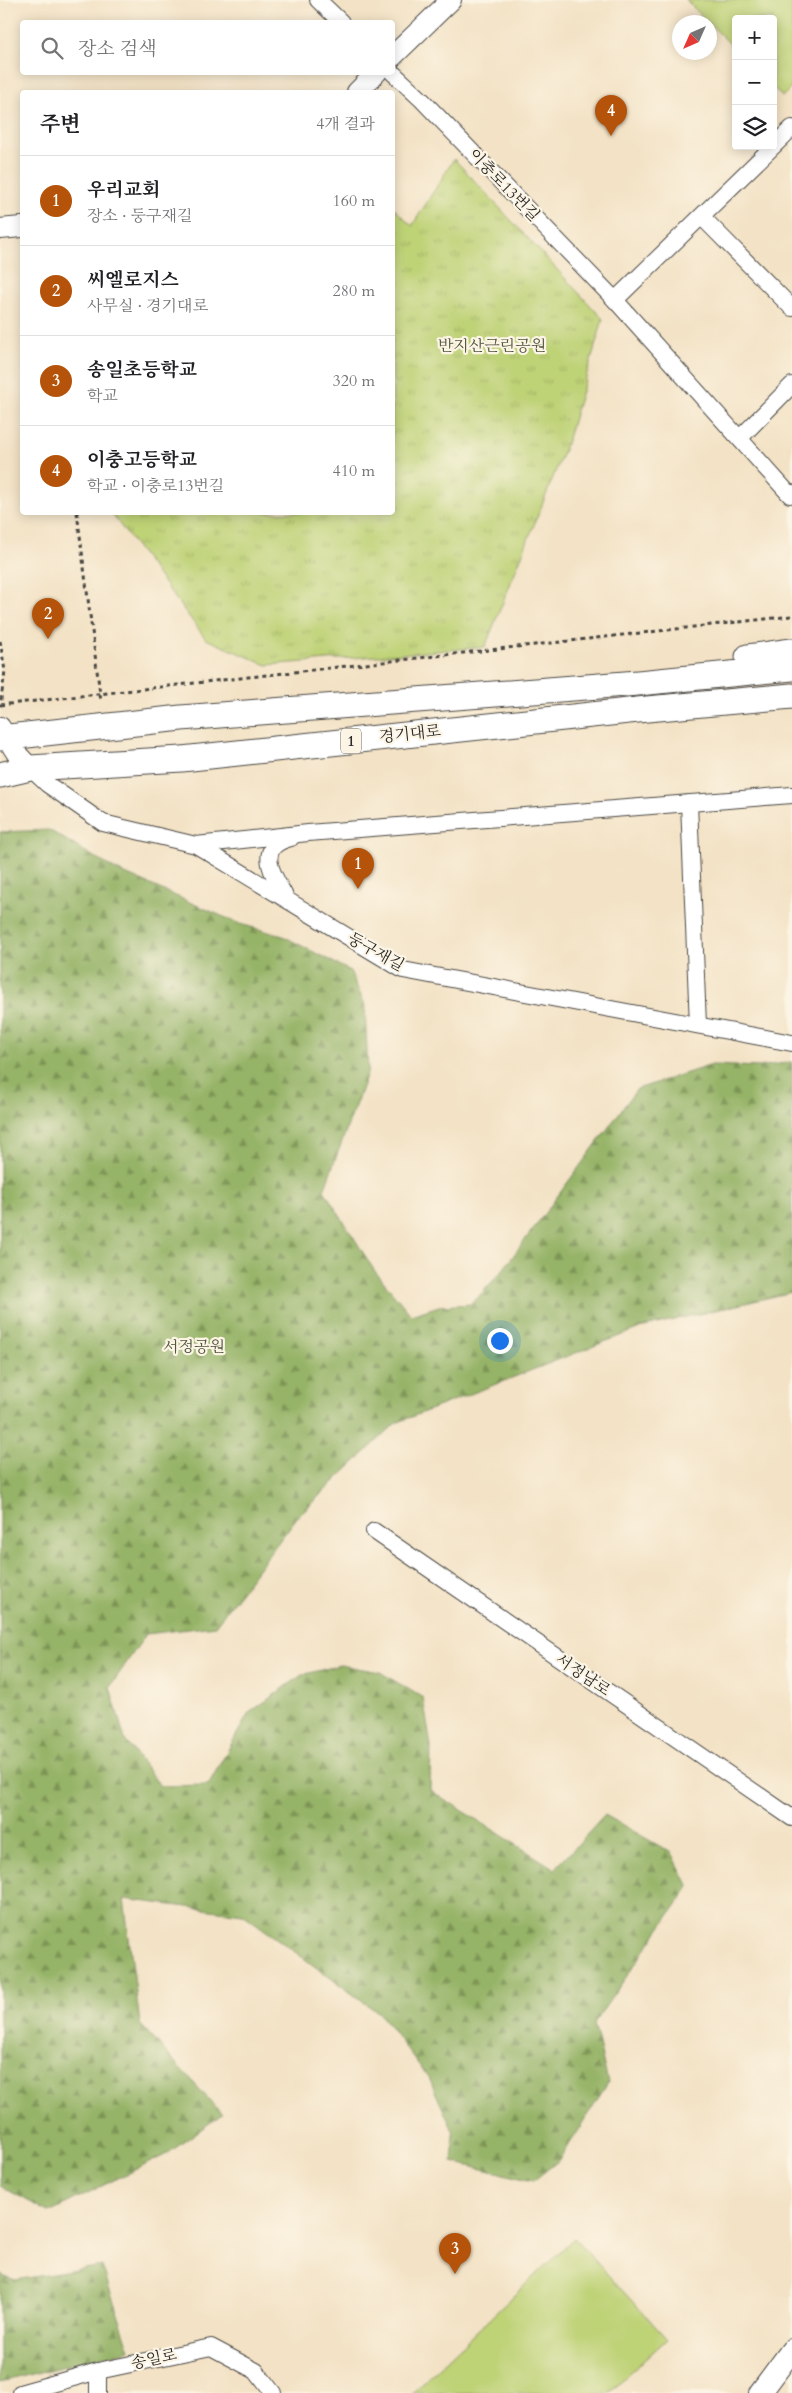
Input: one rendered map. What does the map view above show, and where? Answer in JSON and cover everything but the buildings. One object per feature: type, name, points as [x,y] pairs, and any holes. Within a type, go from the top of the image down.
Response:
[{"type":"main road","name":"경기대로","points":[[693,678],[752,656],[792,651]]},
{"type":"main road","name":"경기대로","points":[[2,734],[693,678],[792,668]]},
{"type":"main road","name":"경기대로","points":[[0,775],[30,768],[182,759],[792,696]]},
{"type":"main road","name":"경기대로","points":[[701,704],[753,711],[792,712]]},
{"type":"main road","points":[[760,2393],[792,2350]]},
{"type":"street","points":[[318,0],[339,20]]},
{"type":"street","points":[[395,54],[451,0]]},
{"type":"street","points":[[359,90],[374,75]]},
{"type":"street","name":"이충로13번길","points":[[395,75],[422,100],[614,300],[790,495],[792,493]]},
{"type":"street","points":[[614,300],[792,128]]},
{"type":"street","points":[[702,217],[792,308]]},
{"type":"street","points":[[0,229],[20,227]]},
{"type":"street","points":[[740,438],[792,385]]},
{"type":"street","points":[[2,734],[30,768]]},
{"type":"street","name":"둥구재길","points":[[30,768],[47,784],[103,823],[196,845],[404,970],[792,1043]]},
{"type":"street","points":[[196,845],[308,833],[792,795]]},
{"type":"street","points":[[689,803],[698,1025]]},
{"type":"street","points":[[287,900],[269,868],[270,852],[280,840],[308,833]]},
{"type":"street","name":"서정남로","points":[[374,1531],[792,1818]]},
{"type":"street","name":"송일로","points":[[20,2393],[98,2371],[211,2347],[256,2371],[273,2393]]},
{"type":"street","points":[[98,2371],[98,2393]]},
{"type":"path","points":[[77,515],[101,702]]},
{"type":"path","points":[[0,641],[6,671],[0,705],[792,616]]},
{"type":"green space","points":[[686,0],[792,0],[792,87],[782,97],[777,91],[777,15],[732,15],[732,46],[717,31],[717,15],[701,15]]},
{"type":"green space","name":"반지산근린공원","points":[[454,159],[603,319],[566,445],[485,647],[267,665],[206,639],[113,515],[395,515],[395,209],[412,226]]},
{"type":"green space","name":"서정공원","points":[[49,830],[116,870],[240,924],[283,936],[350,971],[365,1005],[368,1071],[324,1190],[374,1270],[411,1315],[439,1306],[472,1304],[502,1271],[637,1089],[712,1065],[759,1067],[792,1062],[792,1292],[640,1328],[396,1423],[298,1516],[215,1626],[146,1634],[110,1687],[125,1740],[160,1786],[208,1785],[249,1713],[302,1675],[340,1665],[380,1672],[423,1698],[431,1746],[430,1790],[555,1869],[605,1815],[672,1853],[689,1887],[594,2023],[608,2083],[558,2161],[533,2181],[452,2162],[454,2133],[429,2078],[380,2014],[243,1914],[124,1899],[140,2024],[222,2114],[167,2154],[49,2212],[0,2186],[0,832]]},
{"type":"green space","points":[[574,2238],[667,2339],[608,2393],[412,2393]]},
{"type":"green space","points":[[102,2266],[130,2350],[0,2382],[0,2274],[15,2280]]},
{"type":"place","name":"이충고등학교","points":[[611,136]]},
{"type":"place","name":"씨엘로지스","points":[[48,639]]},
{"type":"place","name":"우리교회","points":[[358,889]]},
{"type":"place","name":"송일초등학교","points":[[455,2274]]}]
